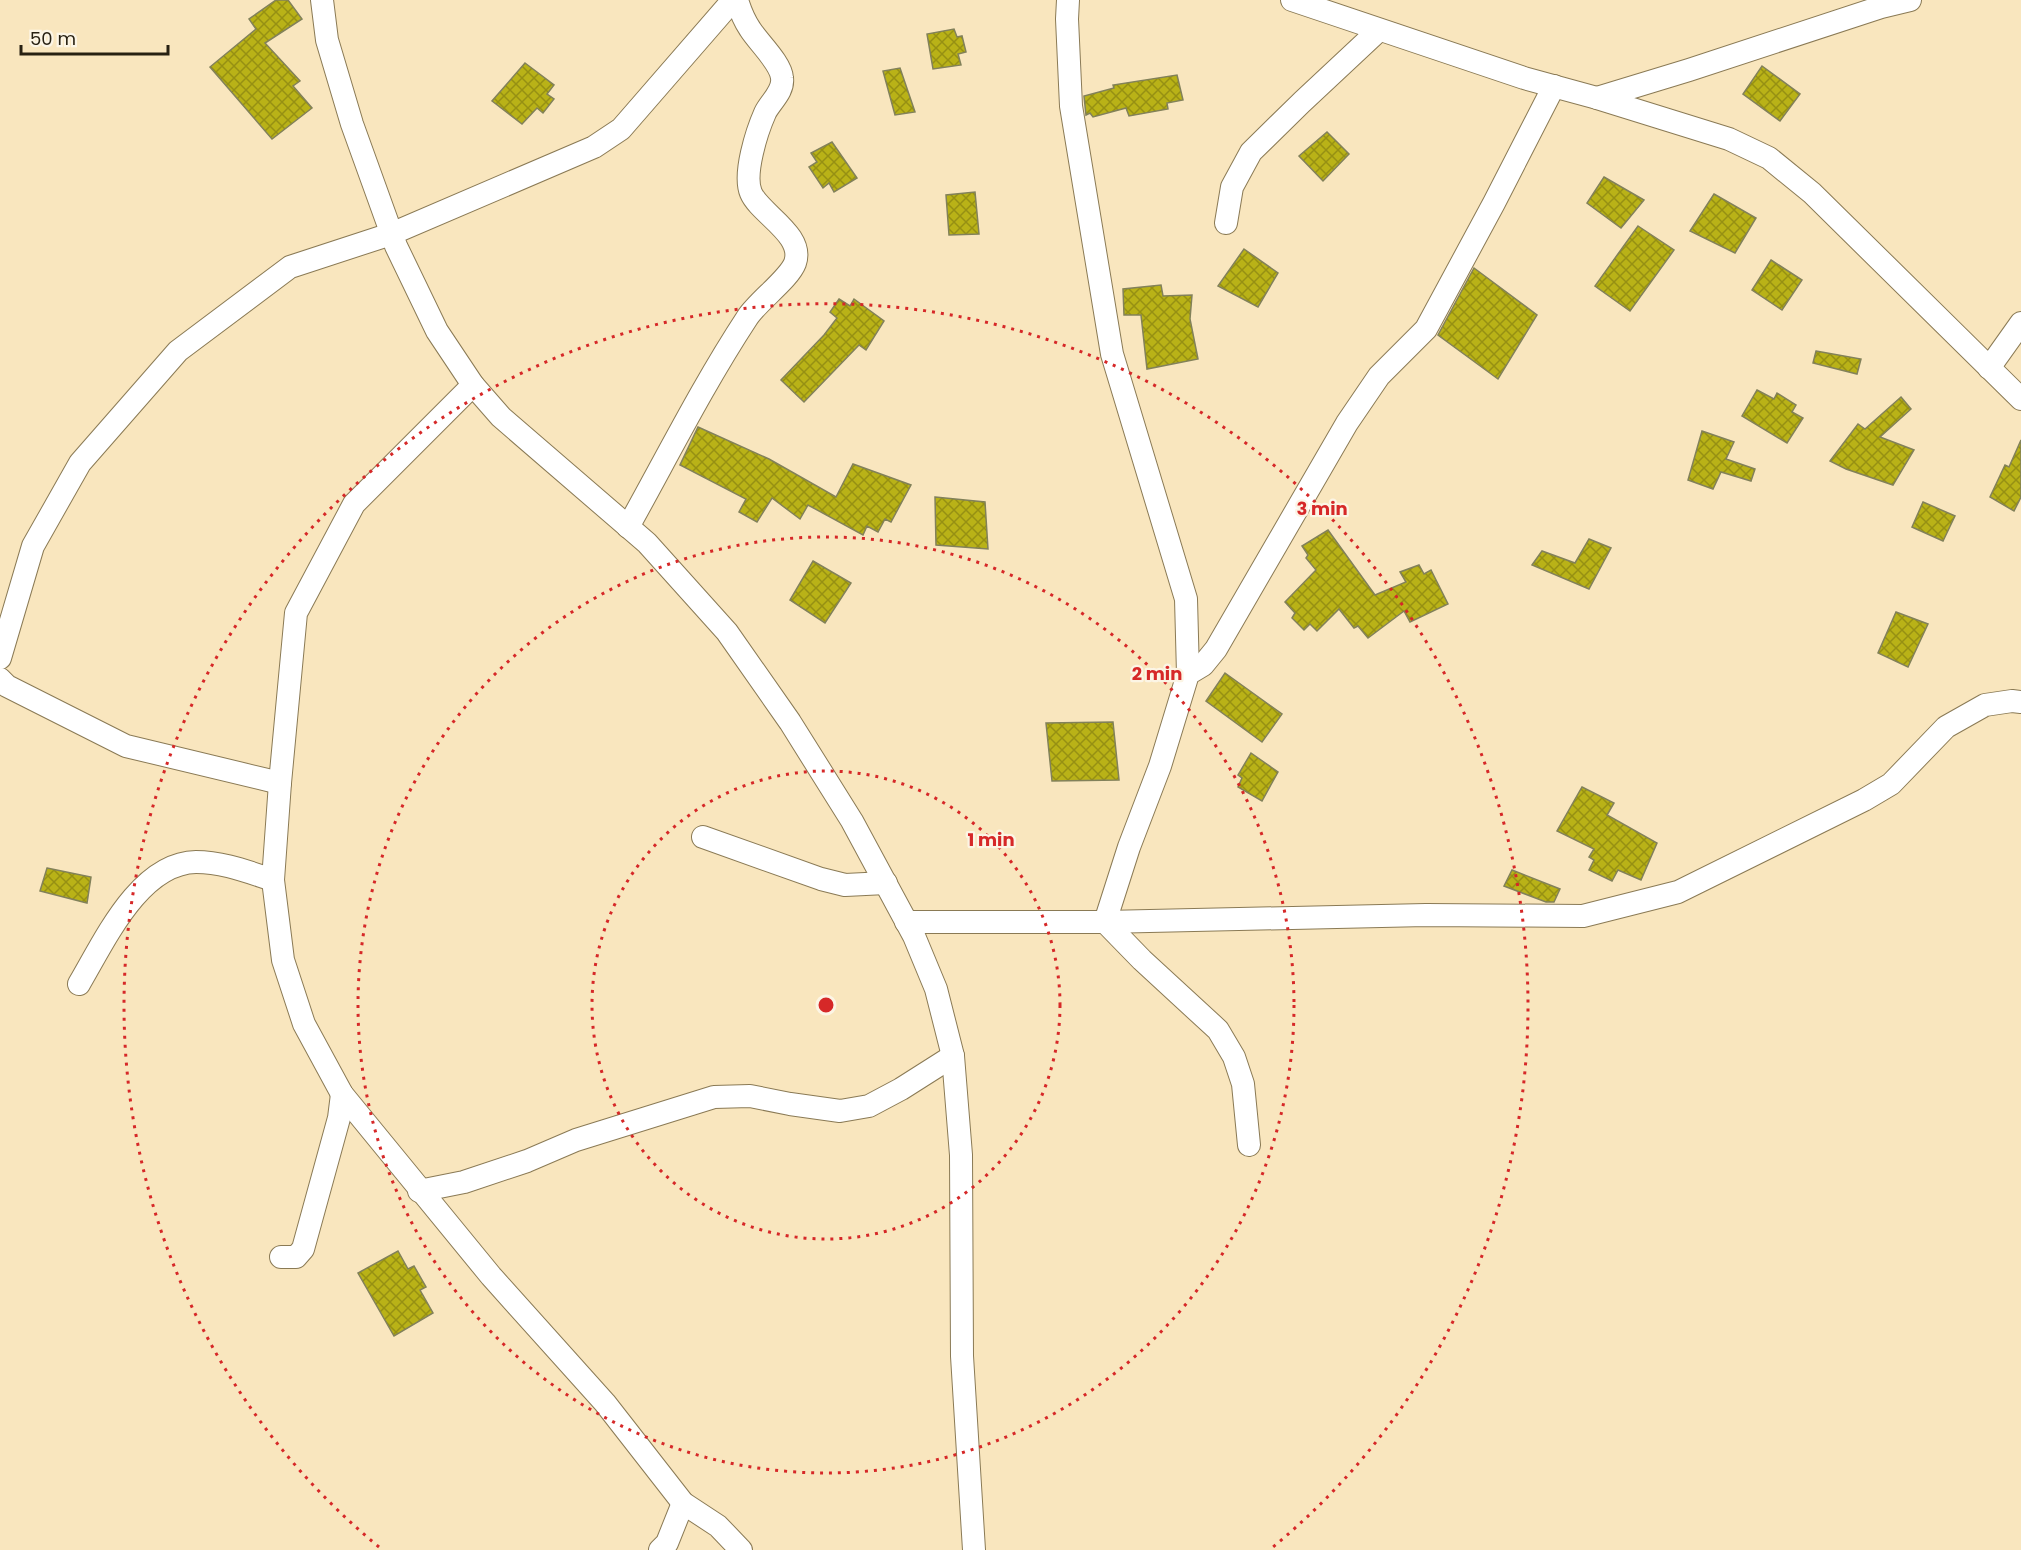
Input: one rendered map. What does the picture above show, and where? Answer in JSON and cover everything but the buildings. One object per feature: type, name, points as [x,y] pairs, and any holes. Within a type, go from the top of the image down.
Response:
[{"type":"street","points":[[322,0],[327,40],[351,124],[391,234],[437,331],[473,386],[501,417],[647,543],[727,632],[797,732],[852,822],[906,922],[936,989],[952,1056],[961,1155],[962,1356],[974,1550]]},
{"type":"street","points":[[0,658],[33,546],[80,463],[178,351],[290,267],[391,234],[594,147],[621,129],[735,0],[750,29],[779,66],[782,78],[781,89],[765,113],[750,159],[749,177],[751,192],[759,204],[781,226],[795,248],[795,263],[783,279],[749,314],[736,334],[628,527]]},
{"type":"street","points":[[1068,0],[1071,106],[1112,354],[1186,599],[1188,674],[1160,765],[1129,847],[1105,922]]},
{"type":"street","points":[[1292,0],[1554,86],[1729,139],[1769,158],[1812,193],[2021,399]]},
{"type":"street","points":[[1597,98],[1881,7],[1910,0]]},
{"type":"street","points":[[1226,223],[1232,187],[1251,152],[1378,30]]},
{"type":"street","points":[[1188,674],[1203,665],[1238,615],[1347,423],[1378,376],[1426,329],[1554,86]]},
{"type":"street","points":[[1989,368],[2021,323]]},
{"type":"street","points":[[473,386],[354,504],[296,613],[273,880],[283,960],[304,1024],[342,1094],[419,1191],[491,1276],[605,1403],[683,1503],[718,1526],[741,1550]]},
{"type":"street","points":[[0,679],[7,686],[126,746],[280,783]]},
{"type":"street","points":[[906,922],[1105,922],[1426,915],[1583,916],[1677,892],[1892,784],[1946,727],[1985,705],[2021,702]]},
{"type":"street","points":[[703,837],[829,881],[845,885],[886,884]]},
{"type":"street","points":[[79,984],[120,914],[146,885],[168,868],[195,862],[230,866],[273,880]]},
{"type":"street","points":[[1105,922],[1142,960],[1218,1030],[1234,1057],[1244,1084],[1249,1145]]},
{"type":"street","points":[[419,1191],[464,1182],[527,1161],[576,1140],[714,1097],[750,1096],[840,1111],[870,1106],[952,1056]]},
{"type":"street","points":[[281,1257],[296,1257],[303,1249],[339,1118],[342,1094]]},
{"type":"street","points":[[660,1550],[667,1543],[683,1503]]}]
